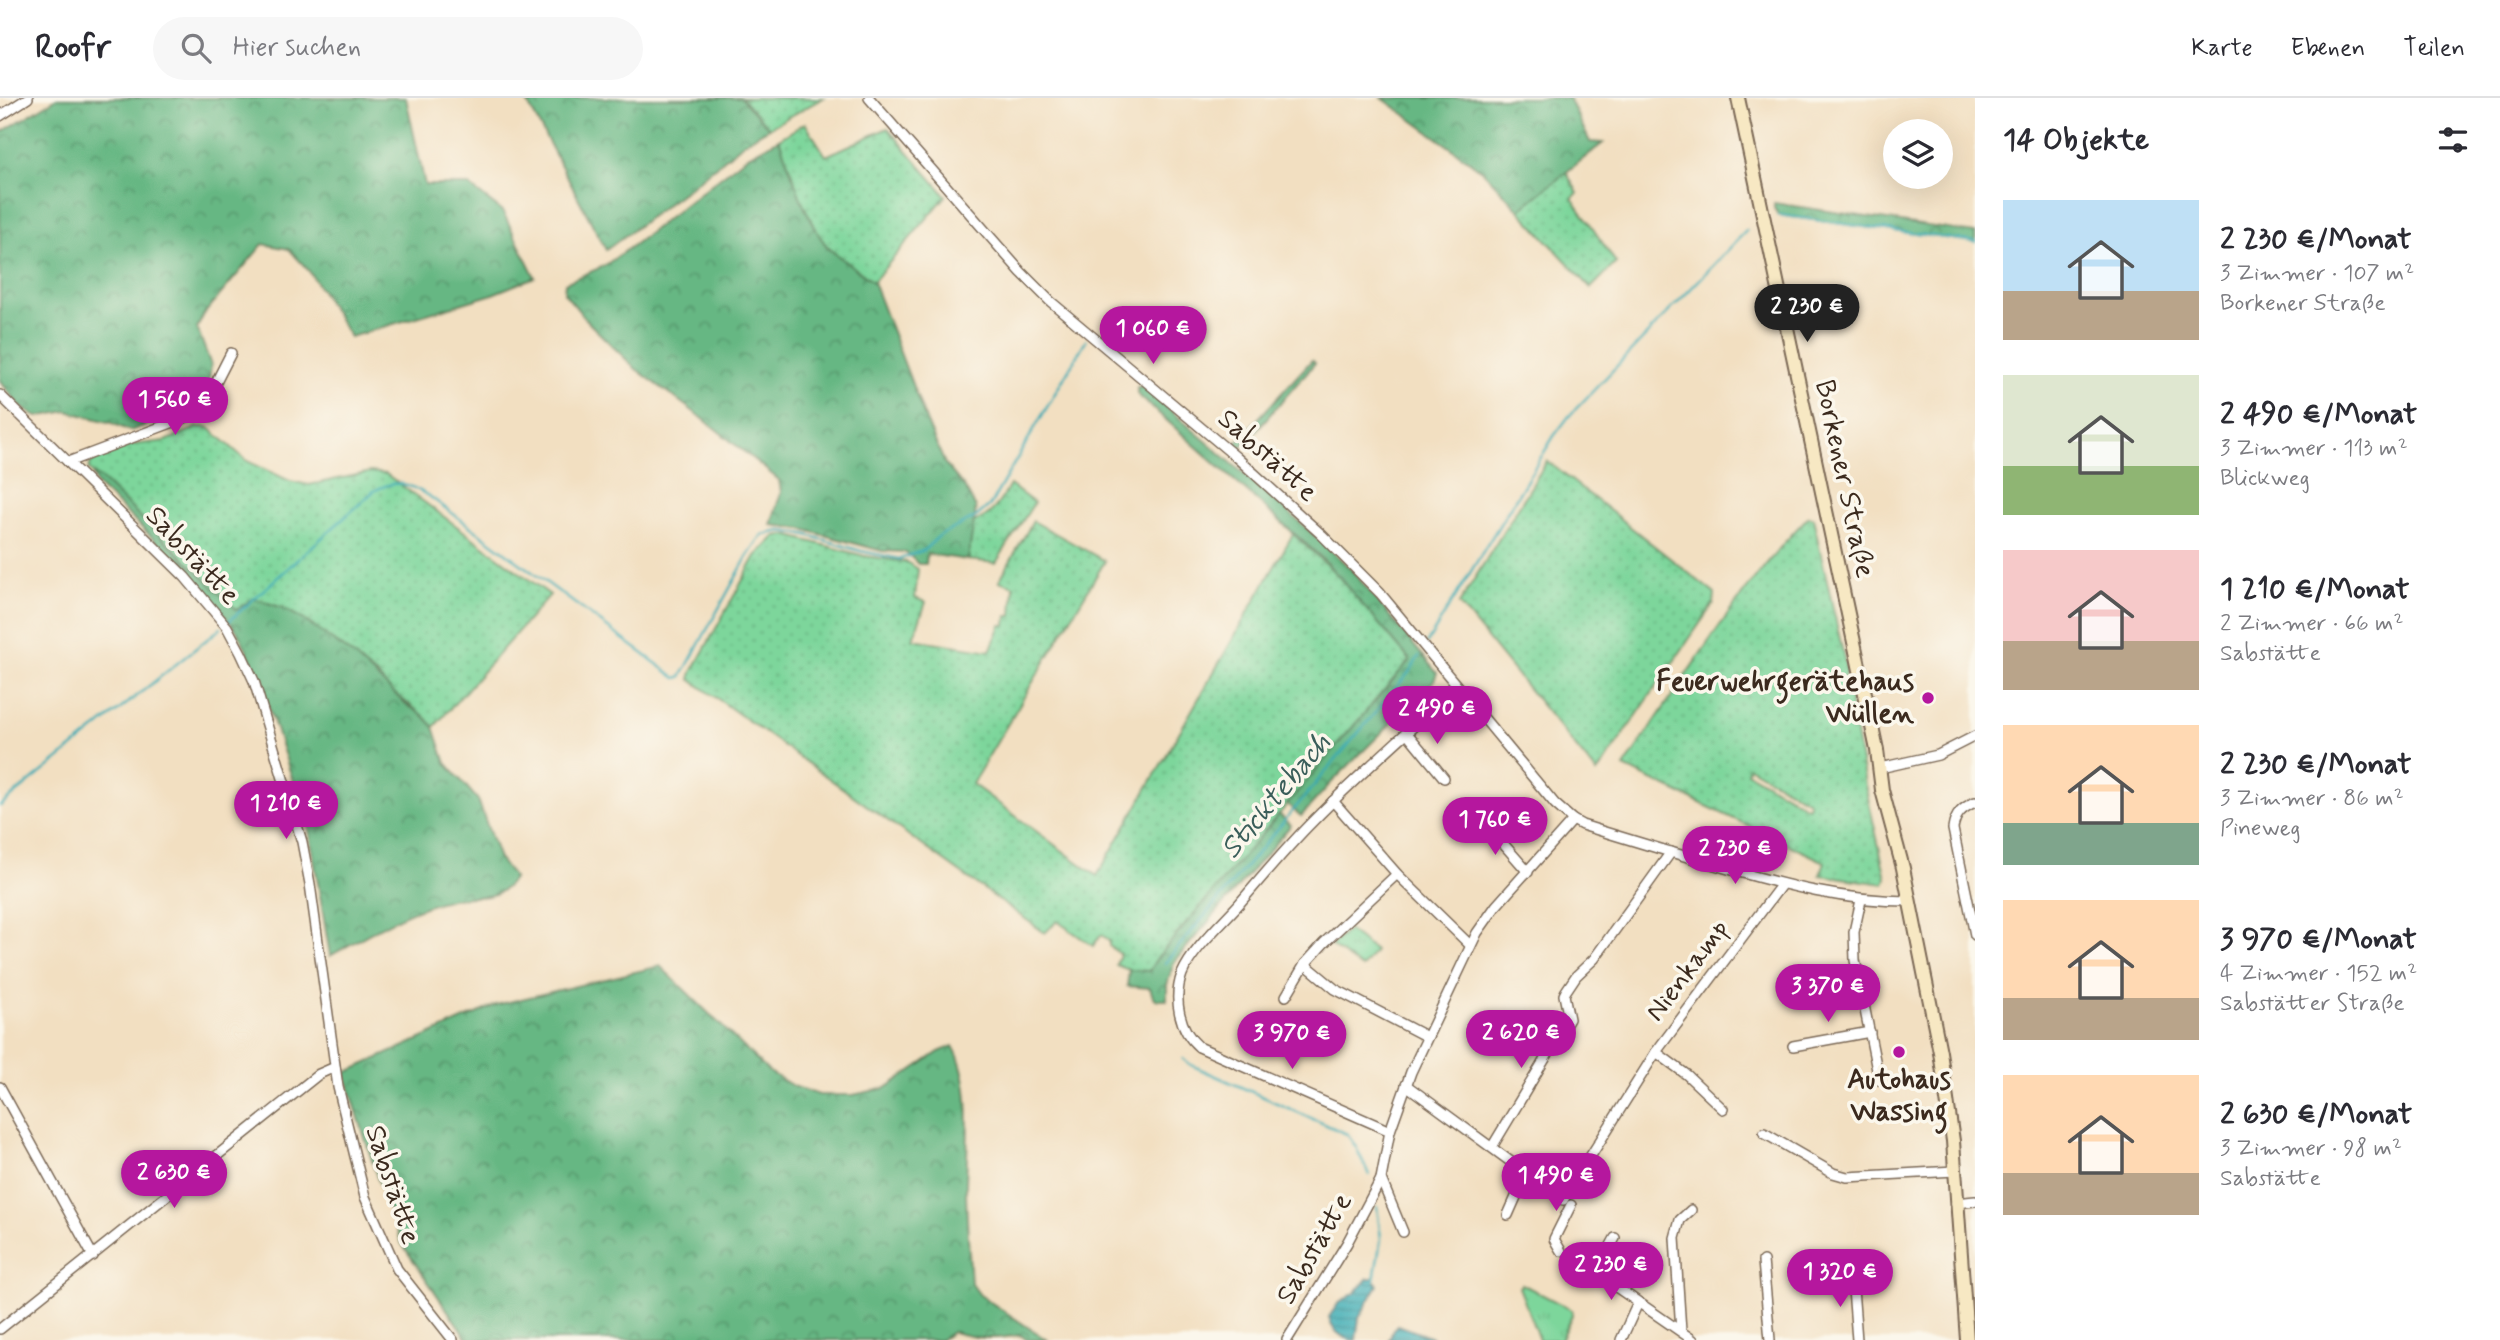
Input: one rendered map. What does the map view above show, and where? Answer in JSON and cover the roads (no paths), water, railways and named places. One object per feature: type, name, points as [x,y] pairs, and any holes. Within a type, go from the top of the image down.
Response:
[{"type":"main road","name":"Borkener Straße","points":[[1738,98],[1876,746],[1882,790],[1903,868],[1940,1052],[1955,1171],[1967,1340]]},
{"type":"street","points":[[0,116],[28,98]]},
{"type":"street","name":"Sabstätte","points":[[869,98],[1034,285],[1236,457],[1322,535],[1380,593],[1555,804],[1573,820],[1488,917],[1470,945],[1406,1085],[1390,1130],[1381,1179],[1347,1243],[1287,1340]]},
{"type":"street","points":[[68,462],[195,414],[209,396],[231,353]]},
{"type":"street","name":"Sabstätte","points":[[0,395],[209,603],[227,627],[254,681],[302,842],[335,1067],[365,1197],[397,1269],[453,1340]]},
{"type":"street","points":[[1390,1130],[1199,1047],[1190,1040],[1183,1025],[1178,999],[1183,972],[1189,962],[1302,833],[1457,687]]},
{"type":"street","points":[[1407,733],[1444,778]]},
{"type":"street","points":[[1880,768],[1938,755],[1975,736]]},
{"type":"street","points":[[1334,801],[1397,874],[1470,945]]},
{"type":"street","points":[[1975,802],[1964,807],[1955,818],[1954,829],[1975,931]]},
{"type":"street","points":[[1573,820],[1582,825],[1782,884],[1861,900],[1909,901]]},
{"type":"street","points":[[1485,823],[1528,872]]},
{"type":"street","points":[[1492,1147],[1569,1019],[1564,995],[1566,991],[1576,976],[1594,960],[1671,852]]},
{"type":"street","points":[[1286,996],[1306,964],[1324,943],[1397,874]]},
{"type":"street","name":"Nienkamp","points":[[1560,1251],[1554,1239],[1570,1205],[1656,1052],[1782,884]]},
{"type":"street","points":[[1861,900],[1853,947],[1880,1080]]},
{"type":"street","points":[[1306,964],[1335,989],[1427,1037]]},
{"type":"street","points":[[1793,1046],[1870,1032]]},
{"type":"street","name":"Nienkamp","points":[[1656,1052],[1687,1075],[1723,1109]]},
{"type":"street","points":[[0,1329],[319,1074],[335,1067]]},
{"type":"street","points":[[1406,1085],[1570,1205]]},
{"type":"street","points":[[0,1087],[93,1256]]},
{"type":"street","points":[[1764,1133],[1833,1172],[1847,1177],[1955,1171]]},
{"type":"street","points":[[1508,1215],[1527,1172]]},
{"type":"street","points":[[1381,1179],[1403,1232]]},
{"type":"street","points":[[1956,1203],[1975,1201]]},
{"type":"street","points":[[1681,1331],[1675,1238],[1680,1220],[1691,1210]]},
{"type":"street","points":[[1615,1238],[1597,1273],[1693,1340]]},
{"type":"street","points":[[1763,1261],[1770,1340]]},
{"type":"street","points":[[1852,1276],[1857,1340]]},
{"type":"street","points":[[1621,1340],[1638,1303]]},
{"type":"water","points":[[1368,1278],[1373,1278],[1378,1285],[1359,1318],[1356,1340],[1347,1338],[1335,1330],[1329,1317],[1338,1304],[1356,1292]]},
{"type":"water","points":[[1398,1325],[1433,1340],[1389,1340],[1393,1329]]},
{"type":"waterway","points":[[1778,215],[1975,242]]},
{"type":"waterway","points":[[1427,643],[1554,436],[1570,415],[1747,230]]},
{"type":"waterway","points":[[228,622],[374,491],[396,483],[429,496],[676,678],[681,677],[747,557],[762,535],[781,531],[804,534],[900,559],[924,550],[939,536],[976,517],[990,505],[1086,340]]},
{"type":"waterway","points":[[0,806],[221,628]]},
{"type":"waterway","name":"Sticktebach","points":[[1165,963],[1411,670],[1419,656]]},
{"type":"waterway","name":"Sticktebach","points":[[1183,1059],[1191,1065],[1347,1134],[1369,1175]]},
{"type":"waterway","points":[[1374,1280],[1381,1239],[1377,1207]]},
{"type":"place","name":"Feuerwehrgerätehaus Wüllen","points":[[1928,698]]},
{"type":"place","name":"Autohaus Wassing","points":[[1899,1052]]}]
